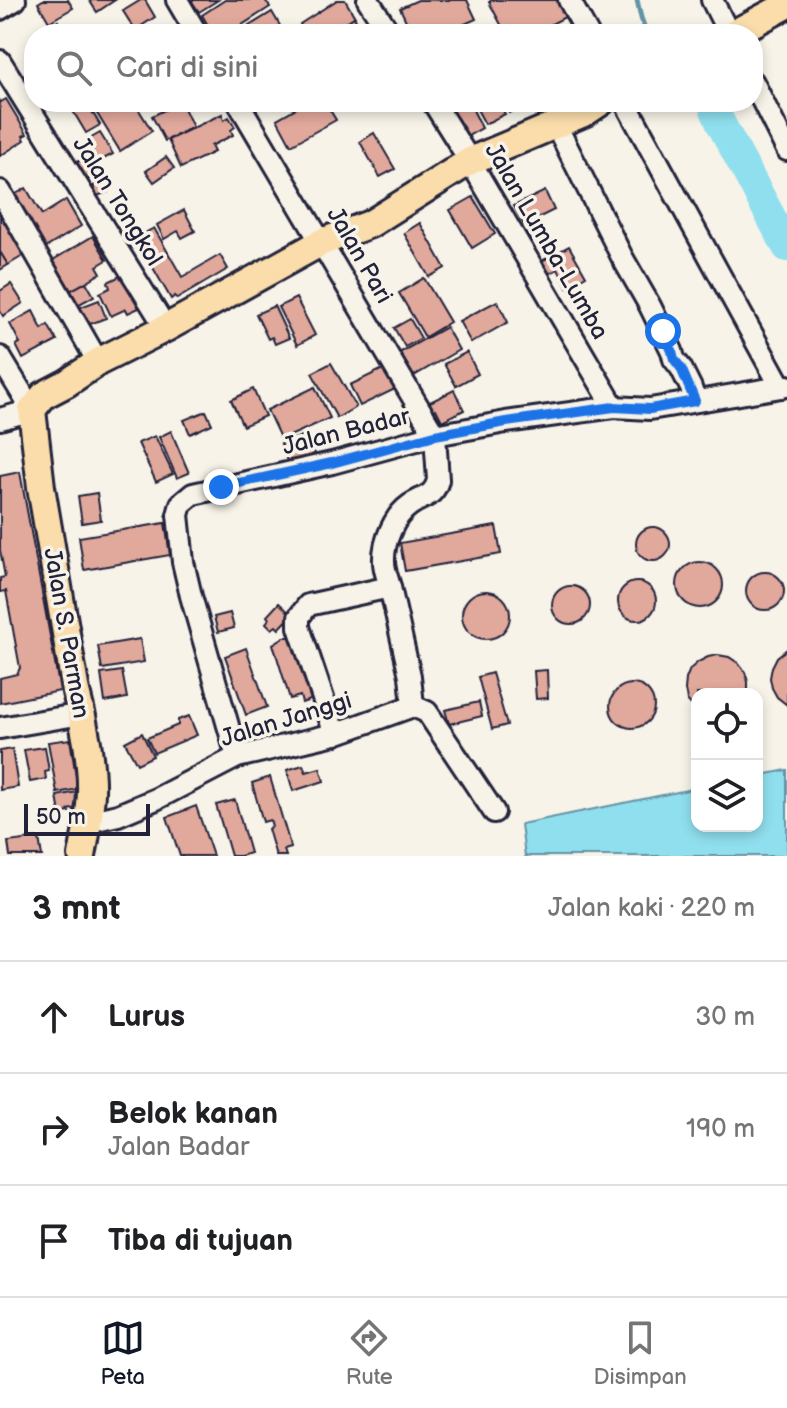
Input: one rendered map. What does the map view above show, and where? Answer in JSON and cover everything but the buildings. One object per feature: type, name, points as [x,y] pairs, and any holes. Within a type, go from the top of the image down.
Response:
[{"type":"main road","points":[[750,24],[787,5]]},
{"type":"main road","points":[[32,410],[44,395],[98,362],[322,242],[370,224],[470,161],[586,112]]},
{"type":"main road","name":"Jalan S. Parman","points":[[32,410],[41,487],[82,714],[91,791],[82,856]]},
{"type":"street","points":[[0,9],[15,0]]},
{"type":"street","points":[[177,0],[191,24]]},
{"type":"street","points":[[368,0],[384,24]]},
{"type":"street","points":[[569,0],[582,24]]},
{"type":"street","points":[[712,0],[725,24]]},
{"type":"street","name":"Jalan Tongkol","points":[[0,61],[24,100]]},
{"type":"street","points":[[763,102],[787,150]]},
{"type":"street","name":"Jalan Tongkol","points":[[32,112],[166,328]]},
{"type":"street","name":"Jalan Pari","points":[[244,112],[435,435]]},
{"type":"street","name":"Jalan Lumba-Lumba","points":[[439,112],[614,407]]},
{"type":"street","points":[[631,112],[784,386]]},
{"type":"street","points":[[556,125],[663,331],[695,401]]},
{"type":"street","points":[[0,191],[98,362]]},
{"type":"street","points":[[0,357],[32,410],[0,419]]},
{"type":"street","name":"Jalan Badar","points":[[237,757],[183,562],[178,515],[181,504],[193,494],[332,463],[435,435],[506,422],[614,407],[650,409],[784,386]]},
{"type":"street","points":[[435,435],[436,486],[432,494],[412,503],[402,512],[392,526],[385,545],[384,566],[410,676],[413,706],[427,712],[494,812]]},
{"type":"street","points":[[335,734],[299,627],[299,617],[308,605],[390,587]]},
{"type":"street","name":"Jalan Janggi","points":[[88,822],[118,815],[156,799],[237,757],[335,734],[413,706]]},
{"type":"street","points":[[0,728],[82,714]]},
{"type":"water","points":[[787,770],[787,856],[525,856],[521,824],[691,789],[691,832],[763,832],[763,775]]},
{"type":"waterway","points":[[637,0],[643,24]]},
{"type":"waterway","points":[[716,112],[787,247]]},
{"type":"route","points":[[221,487],[332,463],[435,435],[506,422],[614,407],[650,409],[695,401],[663,331]]}]
